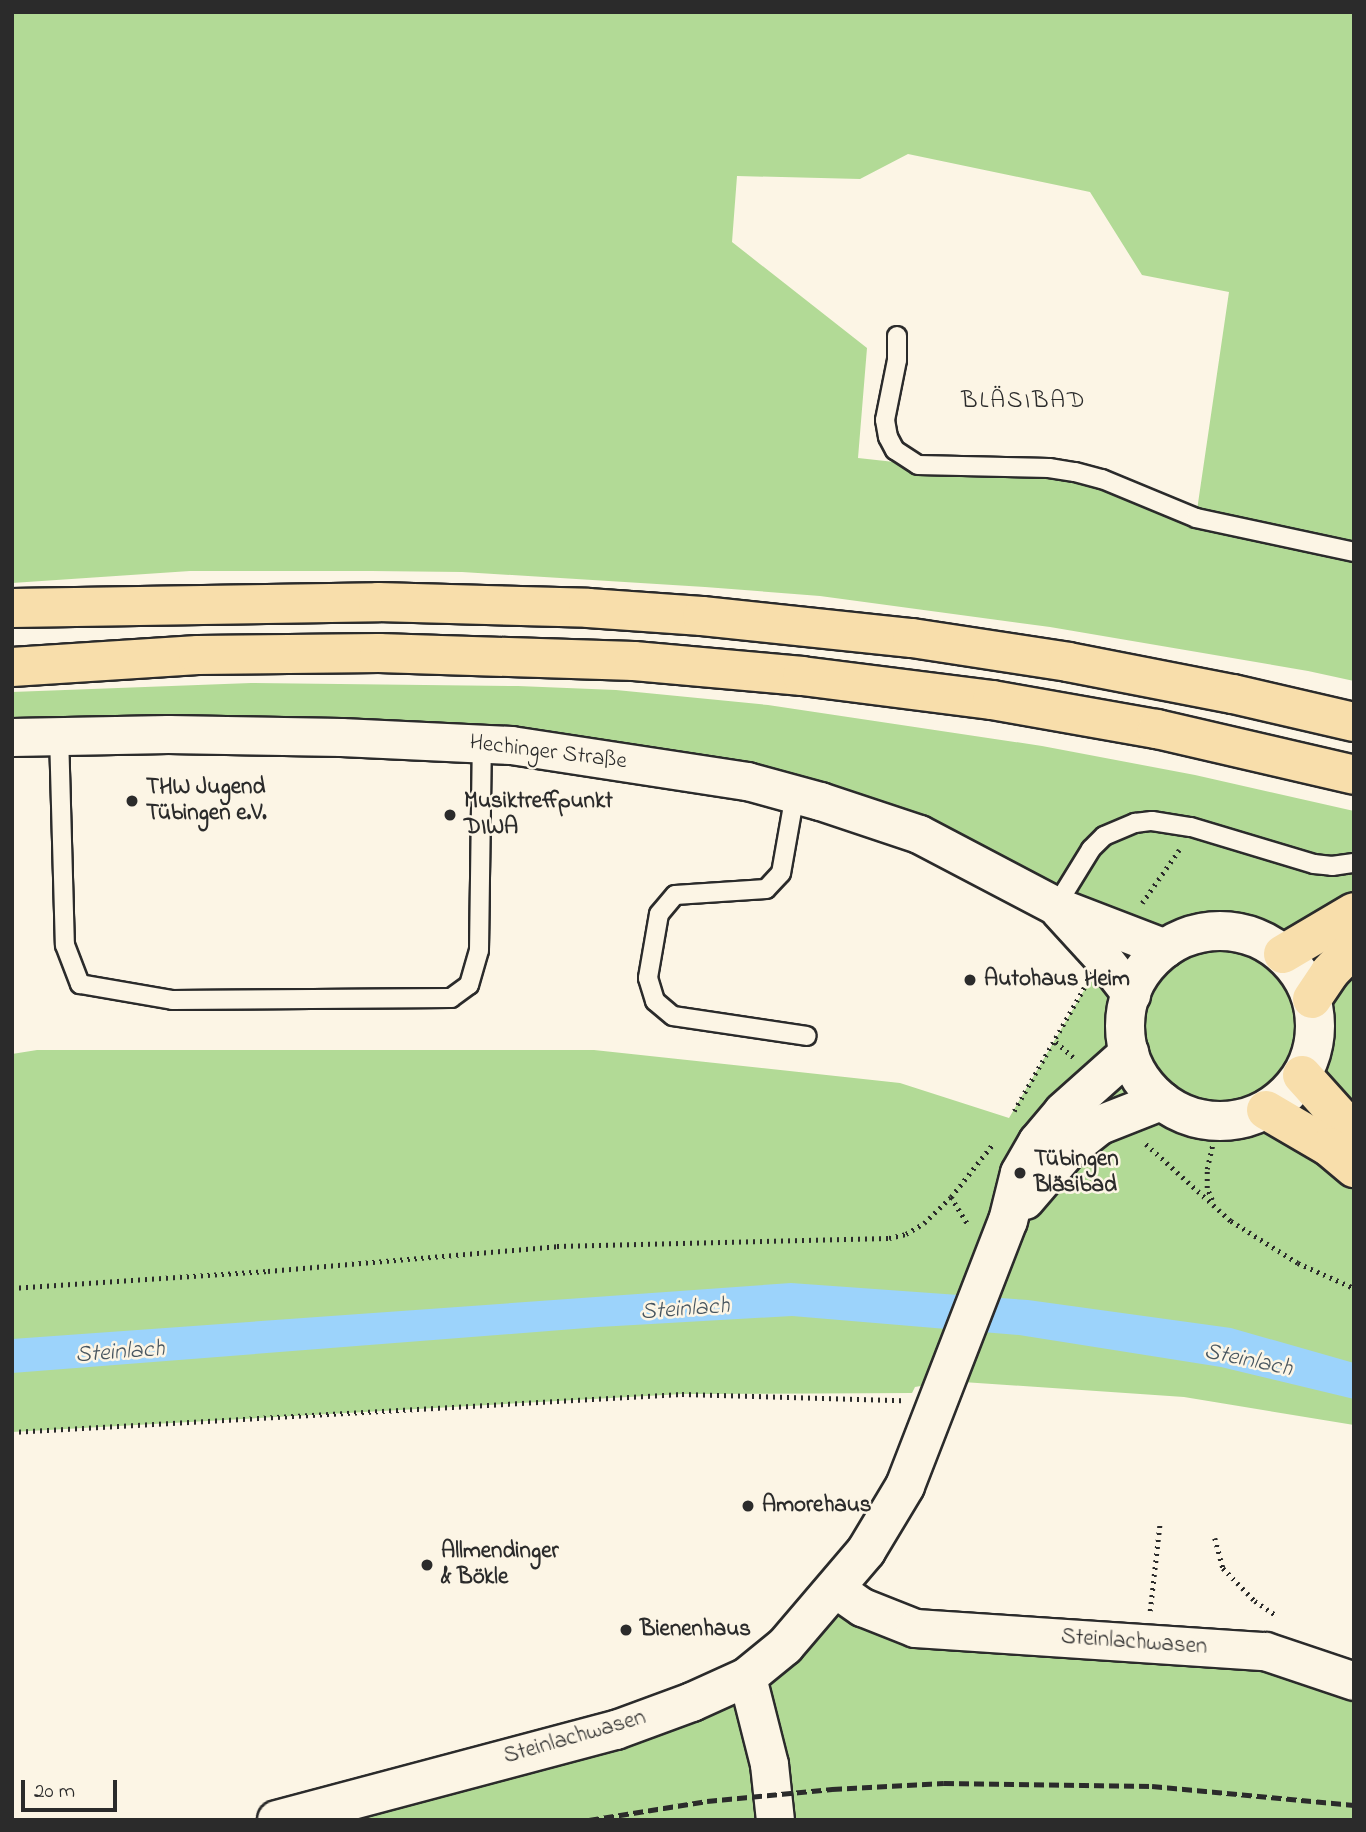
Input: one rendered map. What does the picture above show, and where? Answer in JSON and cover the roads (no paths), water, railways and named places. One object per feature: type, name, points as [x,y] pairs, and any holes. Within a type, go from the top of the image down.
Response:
[{"type":"highway","points":[[12,608],[263,602],[470,603],[727,619],[912,638],[1056,660],[1233,694],[1354,722]]},
{"type":"highway","points":[[12,667],[198,655],[379,653],[634,661],[802,676],[1006,703],[1157,729],[1354,775]]},
{"type":"highway","points":[[1283,954],[1354,912]]},
{"type":"highway","points":[[1312,999],[1330,972],[1354,947]]},
{"type":"highway","points":[[1302,1075],[1354,1133]]},
{"type":"highway","points":[[1266,1110],[1329,1147],[1354,1168]]},
{"type":"street","name":"Hechinger Straße","points":[[12,737],[59,734],[341,737],[482,744],[524,747],[733,779],[794,794],[919,834],[1056,906],[1114,944],[1165,948]]},
{"type":"street","points":[[1226,930],[1256,937],[1283,954],[1301,975],[1312,999],[1315,1038],[1302,1075],[1286,1095],[1266,1110],[1243,1119],[1218,1121],[1188,1116],[1161,1101],[1142,1079],[1129,1053],[1125,1023],[1131,994],[1145,969],[1165,948],[1194,934],[1226,930]]},
{"type":"street","points":[[1114,944],[1131,994]]},
{"type":"street","name":"Steinlachwasen","points":[[277,1820],[616,1730],[692,1702],[747,1677],[785,1646],[866,1551],[905,1486],[948,1381],[990,1234],[1020,1173],[1038,1142],[1063,1112],[1129,1053]]},
{"type":"street","name":"Steinlachwasen","points":[[990,1234],[1066,1152],[1100,1125],[1117,1116],[1161,1101]]},
{"type":"street","name":"Steinlachwasen","points":[[836,1589],[862,1607],[915,1628],[1265,1651],[1354,1681]]},
{"type":"street","points":[[747,1677],[769,1765],[775,1820]]},
{"type":"lane","points":[[897,336],[897,360],[885,420],[888,437],[895,450],[918,465],[1049,468],[1075,472],[1102,479],[1196,518],[1354,552]]},
{"type":"lane","points":[[59,734],[65,945],[80,984],[173,1000],[451,998],[469,985],[479,950],[482,744]]},
{"type":"lane","points":[[794,794],[781,873],[766,889],[675,895],[659,914],[648,978],[654,1001],[673,1016],[807,1036]]},
{"type":"lane","points":[[1056,906],[1091,849],[1104,836],[1135,823],[1152,821],[1191,827],[1290,859],[1332,866],[1354,863]]},
{"type":"water","name":"Steinlach","points":[[791,1283],[1028,1300],[1231,1328],[1354,1363],[1354,1399],[1221,1367],[1019,1335],[792,1316],[599,1327],[12,1373],[12,1339]]},
{"type":"railway","points":[[589,1820],[707,1801],[832,1789],[944,1783],[1152,1786],[1354,1805]]},
{"type":"place","name":"THW Jugend Tübingen e.V.","points":[[132,801]]},
{"type":"place","name":"Musiktreffpunkt DIWA","points":[[450,815]]},
{"type":"place","name":"Autohaus Heim","points":[[970,980]]},
{"type":"place","name":"Tübingen Bläsibad","points":[[1020,1173]]},
{"type":"place","name":"Amorehaus","points":[[748,1506]]},
{"type":"place","name":"Allmendinger & Bökle","points":[[427,1565]]},
{"type":"place","name":"Bienenhaus","points":[[626,1630]]},
{"type":"district","name":"BLÄSIBAD","points":[[1024,402]]}]
